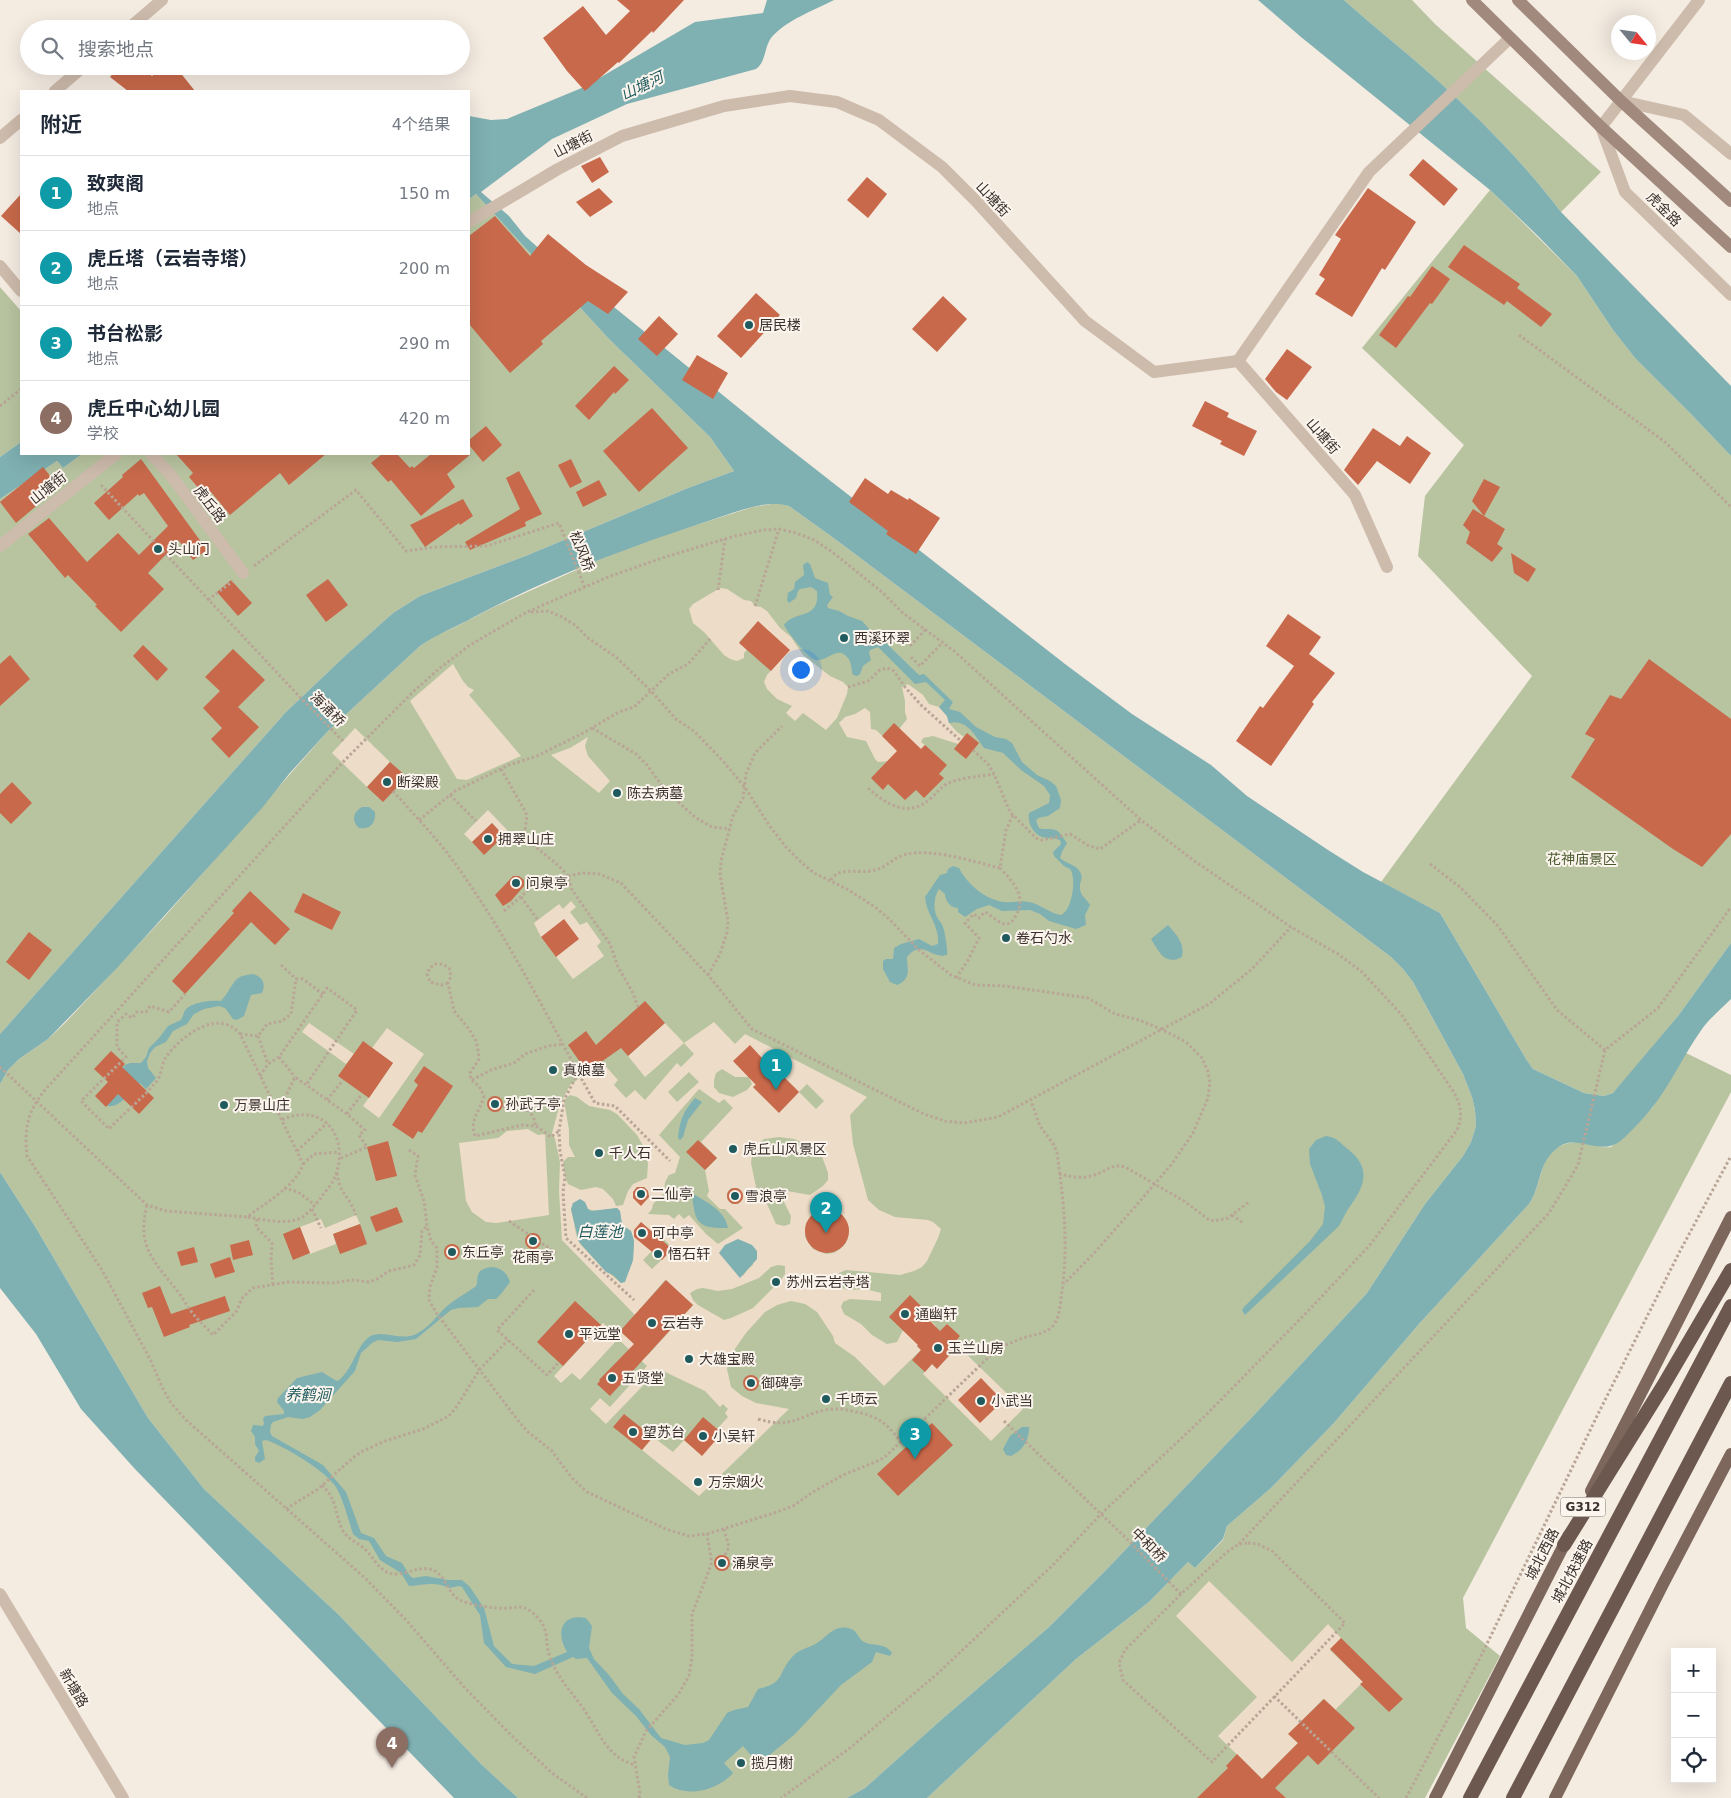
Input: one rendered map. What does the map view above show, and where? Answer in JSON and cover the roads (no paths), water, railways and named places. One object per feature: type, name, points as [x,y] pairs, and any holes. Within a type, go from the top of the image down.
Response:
[{"type":"highway","points":[[1564,1545],[1664,1386],[1731,1270]]},
{"type":"highway","name":"城北快速路","points":[[1470,1798],[1731,1306]]},
{"type":"highway","points":[[1513,1798],[1731,1383]]},
{"type":"main road","name":"虎金路","points":[[1472,0],[1601,127],[1731,247]]},
{"type":"main road","points":[[1518,0],[1621,101],[1731,201]]},
{"type":"main road","name":"城北西路","points":[[1435,1798],[1731,1217]]},
{"type":"main road","points":[[1555,1798],[1731,1454]]},
{"type":"street","points":[[139,20],[162,0]]},
{"type":"street","points":[[1601,127],[1699,0]]},
{"type":"street","points":[[1238,362],[1369,172],[1510,38]]},
{"type":"street","points":[[56,90],[74,75]]},
{"type":"street","name":"山塘街","points":[[470,221],[558,169],[622,136],[724,106],[790,96],[837,102],[879,120],[942,167],[976,201],[1085,322],[1154,372],[1238,362],[1355,495],[1387,567]]},
{"type":"street","points":[[1621,101],[1684,115],[1731,154]]},
{"type":"street","points":[[0,138],[20,121]]},
{"type":"street","name":"虎金路","points":[[1601,127],[1625,192],[1731,295]]},
{"type":"street","points":[[0,266],[20,290]]},
{"type":"street","name":"山塘街","points":[[0,546],[115,455]]},
{"type":"street","name":"虎丘路","points":[[152,455],[170,474],[243,573]]},
{"type":"street","name":"新塘路","points":[[0,1594],[123,1798]]},
{"type":"water","name":"山塘河","points":[[767,0],[834,0],[792,21],[777,32],[769,42],[762,63],[756,69],[627,104],[552,139],[481,192],[509,216],[525,236],[570,276],[609,303],[782,443],[1065,664],[1132,714],[1211,765],[1247,796],[1328,850],[1363,872],[1440,913],[1533,1069],[1584,1093],[1604,1096],[1613,1093],[1678,1016],[1731,943],[1731,999],[1702,1029],[1651,1109],[1625,1137],[1616,1144],[1607,1147],[1572,1143],[1564,1144],[1555,1150],[1545,1162],[1536,1190],[1529,1204],[1419,1324],[1333,1424],[1271,1488],[1227,1526],[1223,1539],[1195,1568],[1188,1562],[1149,1602],[1076,1659],[927,1798],[847,1798],[865,1788],[1049,1627],[1255,1414],[1367,1293],[1425,1204],[1463,1156],[1471,1142],[1476,1126],[1475,1110],[1463,1074],[1413,982],[1391,957],[835,539],[789,506],[769,504],[736,512],[646,542],[587,565],[530,589],[420,646],[328,731],[289,774],[262,808],[117,968],[48,1039],[19,1059],[8,1070],[0,1084],[0,1034],[285,713],[393,613],[420,596],[528,555],[688,488],[734,471],[710,437],[608,338],[476,194],[470,198],[470,116],[491,120],[507,119],[584,87],[695,22],[763,13]]},
{"type":"water","points":[[1258,0],[1344,0],[1425,69],[1469,110],[1502,143],[1561,212],[1731,386],[1731,456],[1635,358],[1613,330],[1577,276],[1539,237],[1490,190]]},
{"type":"water","points":[[20,443],[20,455],[81,455],[63,468],[57,461],[0,499],[0,457]]},
{"type":"water","points":[[807,562],[810,564],[815,578],[828,583],[830,595],[833,597],[827,605],[828,608],[862,621],[919,675],[924,674],[953,702],[949,709],[960,712],[976,727],[1012,743],[1022,762],[1037,775],[1056,786],[1061,800],[1060,808],[1048,816],[1038,818],[1036,821],[1039,828],[1057,831],[1067,843],[1060,858],[1076,867],[1081,874],[1080,891],[1090,905],[1085,915],[1086,925],[1076,929],[1049,921],[1040,914],[1030,910],[1002,911],[989,905],[977,909],[965,917],[958,912],[958,908],[949,904],[945,894],[939,889],[935,899],[935,910],[944,929],[947,955],[936,955],[918,949],[907,957],[908,973],[905,980],[897,985],[890,982],[883,969],[883,961],[893,959],[894,948],[919,939],[932,946],[938,944],[937,931],[925,897],[940,875],[947,873],[948,869],[953,866],[959,868],[972,886],[991,899],[1005,902],[1029,902],[1061,915],[1065,912],[1071,901],[1072,873],[1070,869],[1054,856],[1053,852],[1061,844],[1060,840],[1039,835],[1029,821],[1029,813],[1049,803],[1050,795],[1044,786],[1021,770],[1003,753],[984,748],[974,733],[961,723],[949,723],[947,716],[939,707],[945,700],[926,682],[915,684],[878,647],[870,650],[871,660],[863,666],[860,674],[857,676],[853,675],[850,661],[843,654],[835,653],[823,659],[815,660],[798,644],[784,625],[789,620],[811,611],[815,607],[817,591],[811,587],[800,589],[796,598],[789,603],[787,600],[788,593],[794,589],[795,582],[804,575],[803,565]]},
{"type":"water","points":[[362,807],[369,807],[375,812],[372,825],[366,828],[359,828],[354,820],[355,814]]},
{"type":"water","points":[[1168,925],[1177,936],[1183,952],[1182,957],[1171,960],[1163,956],[1151,939]]},
{"type":"water","points":[[253,974],[261,979],[264,984],[263,990],[262,993],[251,995],[244,1016],[237,1020],[233,1019],[225,1008],[219,1006],[204,1009],[194,1014],[187,1024],[173,1031],[166,1042],[155,1047],[150,1053],[147,1061],[148,1068],[156,1078],[146,1089],[140,1083],[121,1102],[108,1106],[106,1103],[109,1082],[125,1065],[141,1063],[146,1057],[149,1048],[168,1026],[181,1020],[186,1009],[198,1003],[221,1001],[238,978]]},
{"type":"water","points":[[695,1098],[702,1102],[688,1120],[683,1137],[680,1140],[678,1138],[681,1121]]},
{"type":"water","points":[[1326,1136],[1339,1141],[1361,1163],[1364,1177],[1360,1190],[1339,1226],[1245,1315],[1242,1310],[1244,1307],[1310,1241],[1323,1224],[1325,1207],[1310,1164],[1309,1149],[1316,1140]]},
{"type":"water","points":[[0,1172],[36,1228],[148,1418],[204,1489],[339,1615],[481,1764],[518,1798],[454,1798],[135,1469],[81,1409],[36,1334],[0,1288]]},
{"type":"water","points":[[692,1193],[719,1211],[728,1228],[711,1227],[702,1224],[696,1216]]},
{"type":"water","name":"白莲池","points":[[580,1199],[585,1202],[591,1211],[617,1208],[620,1211],[622,1225],[631,1231],[634,1241],[633,1260],[625,1282],[621,1283],[613,1275],[606,1272],[579,1242],[571,1209],[573,1203]]},
{"type":"water","points":[[738,1239],[752,1245],[757,1251],[757,1259],[740,1278],[719,1253],[725,1245]]},
{"type":"water","name":"养鹤涧","points":[[491,1267],[503,1271],[510,1282],[496,1299],[488,1299],[478,1307],[451,1310],[416,1339],[397,1342],[378,1340],[372,1343],[361,1353],[355,1371],[320,1410],[310,1417],[303,1419],[288,1417],[273,1422],[270,1432],[272,1436],[323,1465],[346,1492],[361,1533],[374,1538],[386,1556],[402,1563],[410,1576],[413,1578],[426,1576],[447,1580],[462,1580],[470,1587],[484,1608],[494,1646],[512,1664],[534,1666],[567,1652],[561,1632],[563,1626],[571,1619],[577,1617],[586,1618],[592,1626],[589,1648],[594,1659],[623,1694],[639,1709],[661,1738],[685,1745],[703,1743],[709,1740],[727,1713],[748,1707],[758,1689],[773,1684],[780,1677],[795,1654],[817,1643],[836,1629],[851,1629],[864,1642],[886,1647],[892,1653],[890,1656],[876,1652],[872,1662],[841,1685],[795,1734],[766,1758],[755,1760],[743,1746],[724,1763],[733,1773],[727,1779],[711,1788],[685,1791],[669,1785],[670,1757],[665,1747],[651,1735],[636,1716],[612,1693],[587,1658],[576,1659],[573,1657],[535,1674],[506,1667],[484,1643],[480,1615],[462,1587],[449,1588],[434,1584],[409,1586],[401,1573],[380,1560],[369,1541],[359,1539],[353,1534],[339,1492],[323,1474],[293,1453],[266,1440],[262,1441],[265,1459],[259,1463],[255,1461],[259,1451],[251,1431],[253,1425],[263,1426],[265,1416],[284,1414],[284,1411],[277,1402],[278,1398],[297,1378],[322,1372],[338,1381],[348,1370],[360,1347],[369,1337],[380,1334],[405,1337],[422,1331],[455,1300],[475,1287],[480,1272]]},
{"type":"water","points":[[1022,1427],[1029,1427],[1028,1437],[1024,1444],[1019,1451],[1011,1456],[1006,1455],[1003,1449],[1010,1436]]},
{"type":"place","name":"居民楼","points":[[749,325]]},
{"type":"place","name":"头山门","points":[[158,549]]},
{"type":"place","name":"西溪环翠","points":[[844,638]]},
{"type":"place","name":"断梁殿","points":[[387,782]]},
{"type":"place","name":"陈去病墓","points":[[617,793]]},
{"type":"place","name":"拥翠山庄","points":[[488,839]]},
{"type":"place","name":"问泉亭","points":[[516,883]]},
{"type":"place","name":"卷石勺水","points":[[1006,938]]},
{"type":"place","name":"真娘墓","points":[[553,1070]]},
{"type":"place","name":"致爽阁","points":[[776,1090]]},
{"type":"place","name":"孙武子亭","points":[[495,1104]]},
{"type":"place","name":"万景山庄","points":[[224,1105]]},
{"type":"place","name":"虎丘山风景区","points":[[733,1149]]},
{"type":"place","name":"千人石","points":[[599,1153]]},
{"type":"place","name":"二仙亭","points":[[641,1194]]},
{"type":"place","name":"雪浪亭","points":[[735,1196]]},
{"type":"place","name":"可中亭","points":[[642,1233]]},
{"type":"place","name":"虎丘塔（云岩寺塔）","points":[[826,1233]]},
{"type":"place","name":"花雨亭","points":[[533,1241]]},
{"type":"place","name":"东丘亭","points":[[452,1252]]},
{"type":"place","name":"悟石轩","points":[[658,1254]]},
{"type":"place","name":"苏州云岩寺塔","points":[[776,1282]]},
{"type":"place","name":"通幽轩","points":[[905,1314]]},
{"type":"place","name":"云岩寺","points":[[652,1323]]},
{"type":"place","name":"平远堂","points":[[569,1334]]},
{"type":"place","name":"玉兰山房","points":[[938,1348]]},
{"type":"place","name":"大雄宝殿","points":[[689,1359]]},
{"type":"place","name":"五贤堂","points":[[612,1378]]},
{"type":"place","name":"御碑亭","points":[[751,1383]]},
{"type":"place","name":"千顷云","points":[[826,1399]]},
{"type":"place","name":"小武当","points":[[981,1401]]},
{"type":"place","name":"望苏台","points":[[633,1432]]},
{"type":"place","name":"小吴轩","points":[[703,1436]]},
{"type":"place","name":"书台松影","points":[[915,1459]]},
{"type":"place","name":"万宗烟火","points":[[698,1482]]},
{"type":"place","name":"涌泉亭","points":[[722,1563]]},
{"type":"place","name":"揽月榭","points":[[741,1763]]},
{"type":"place","name":"虎丘中心幼儿园","points":[[392,1768]]},
{"type":"park label","name":"花神庙景区","points":[[1582,859]]}]
